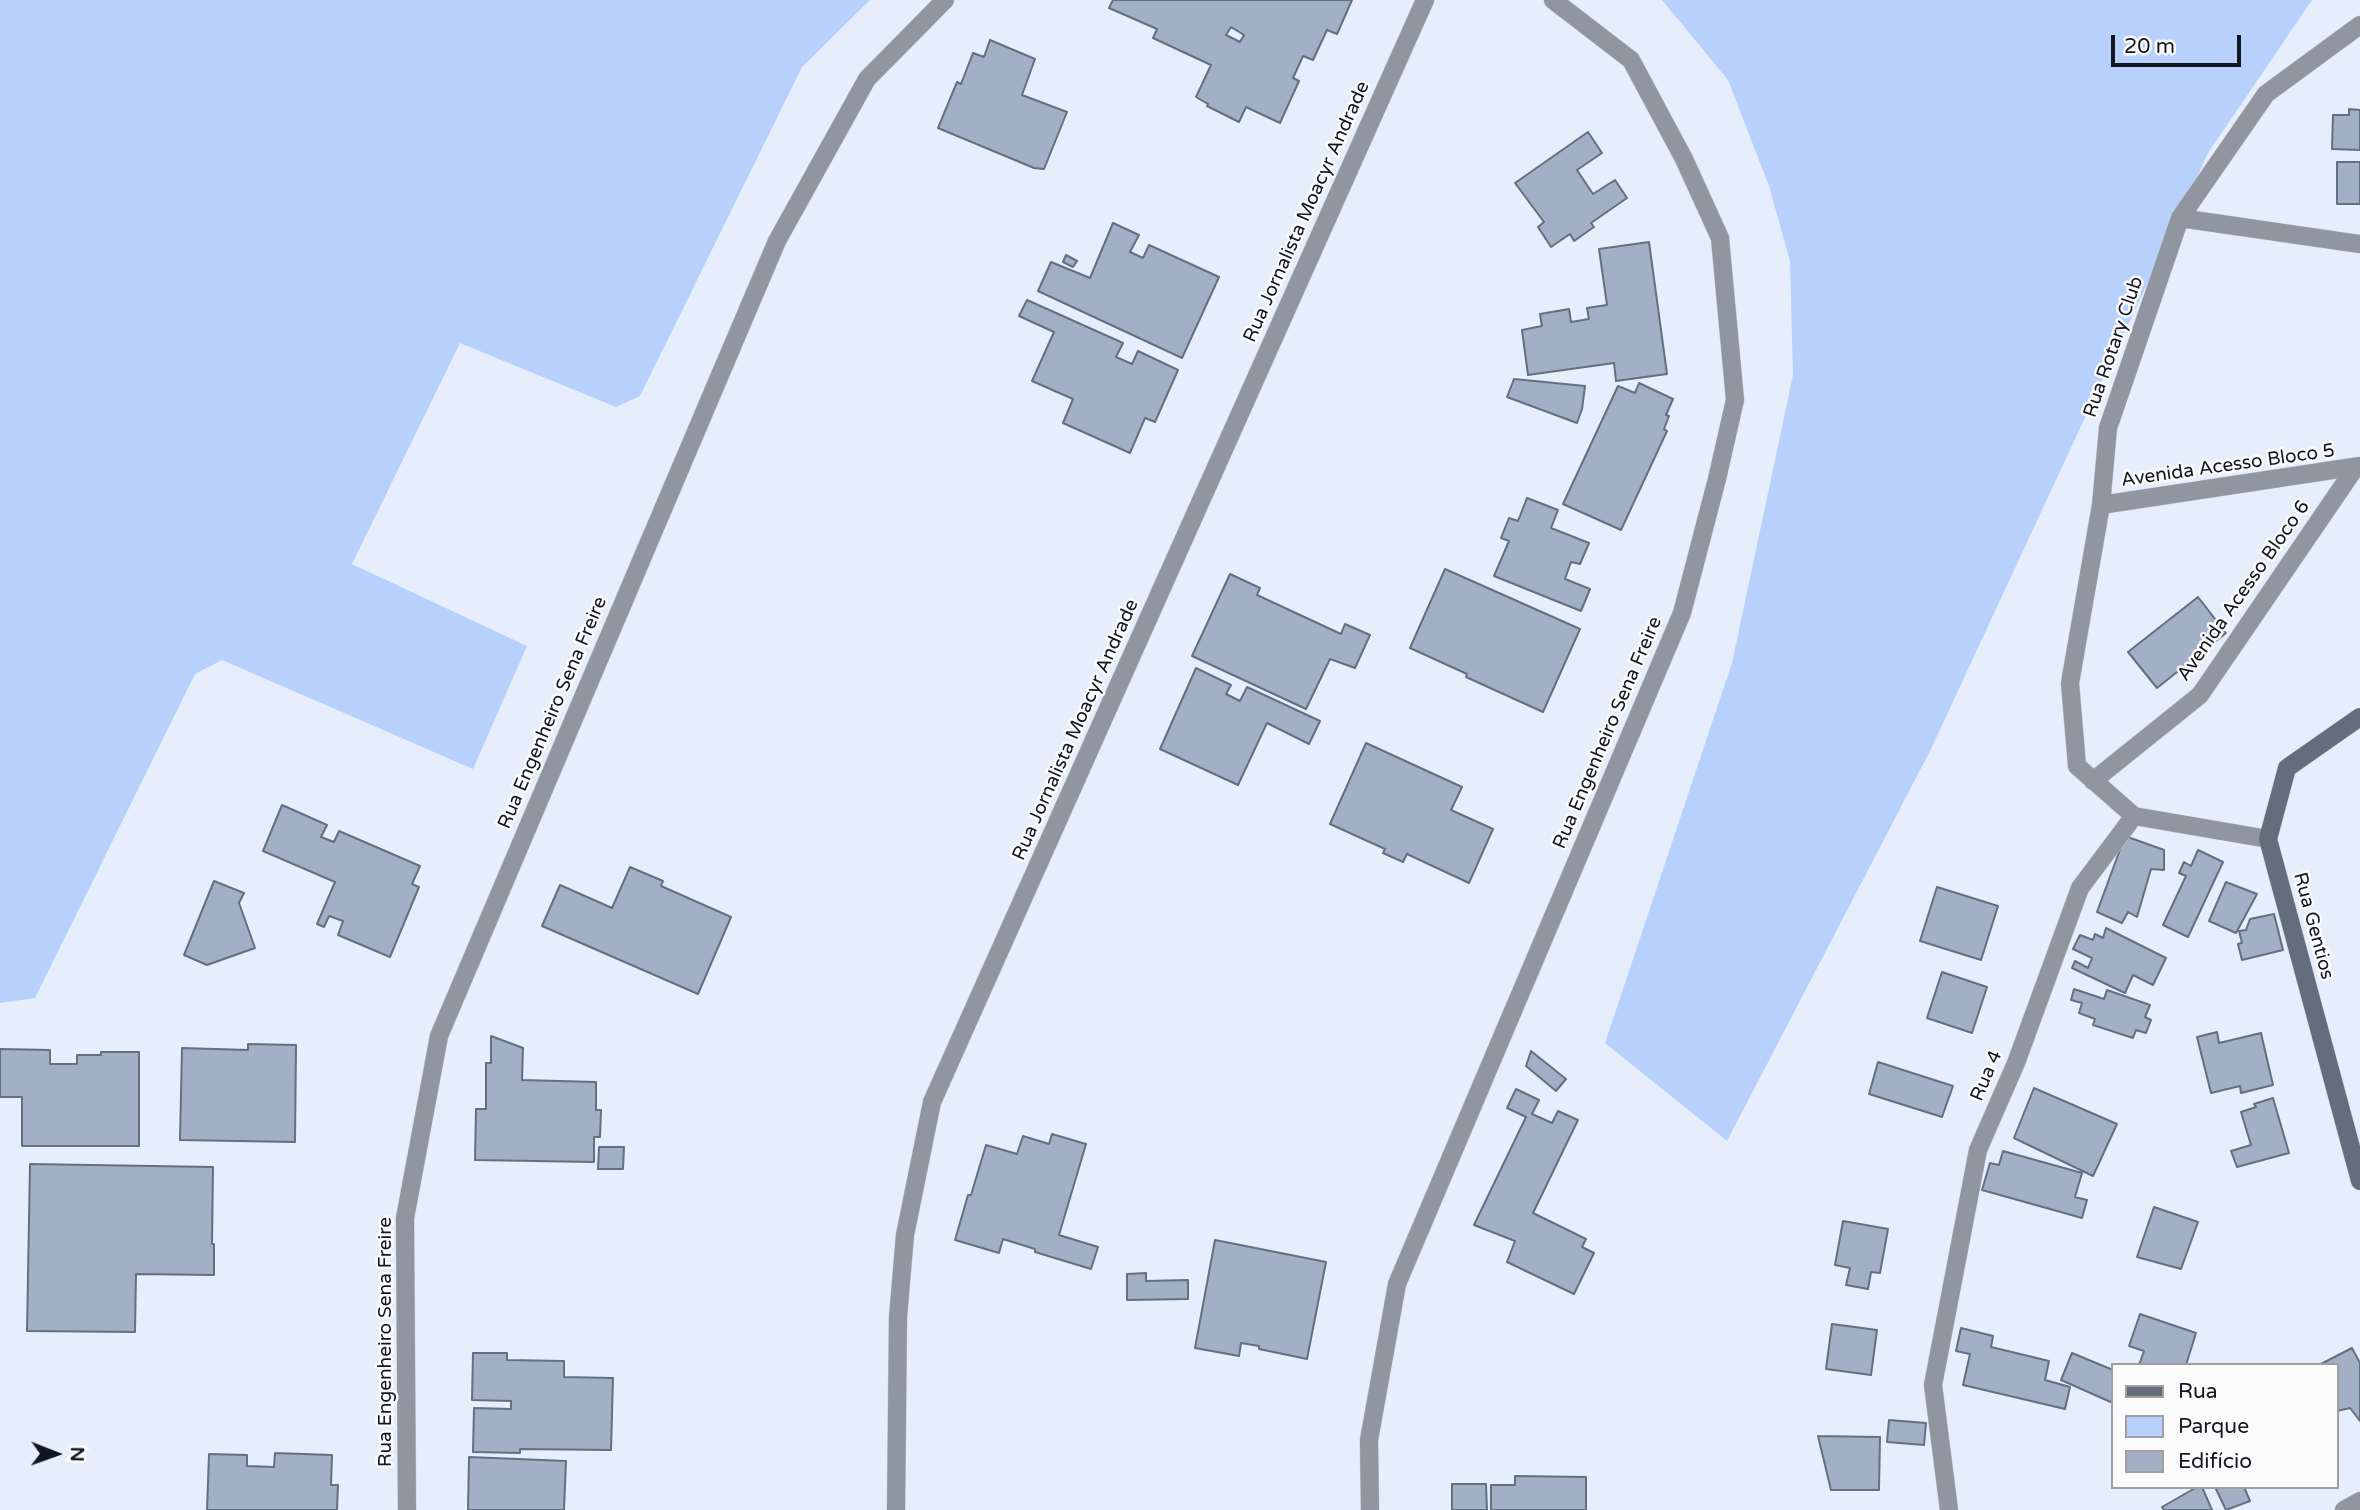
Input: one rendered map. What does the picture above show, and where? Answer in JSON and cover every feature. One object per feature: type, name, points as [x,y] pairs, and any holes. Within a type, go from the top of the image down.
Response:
[{"type":"street","name":"Rua Engenheiro Sena Freire","points":[[407,1510],[405,1218],[439,1036],[777,241],[867,79],[945,0]]},
{"type":"street","name":"Rua Jornalista Moacyr Andrade","points":[[896,1510],[898,1317],[905,1235],[932,1102],[1425,0]]},
{"type":"street","name":"Rua Engenheiro Sena Freire","points":[[1370,1510],[1369,1440],[1397,1284],[1682,613],[1735,400],[1720,238],[1710,215],[1684,159],[1631,60],[1553,0]]},
{"type":"street","name":"Rua Rotary Club","points":[[2134,816],[2077,766],[2070,683],[2101,506],[2108,428],[2180,218],[2266,94],[2360,25]]},
{"type":"street","points":[[2180,218],[2360,244]]},
{"type":"street","name":"Avenida Acesso Bloco 5","points":[[2101,506],[2357,467]]},
{"type":"street","name":"Avenida Acesso Bloco 6","points":[[2093,781],[2200,695],[2357,467]]},
{"type":"street","points":[[2134,816],[2268,839],[2287,768],[2360,717]]},
{"type":"street","name":"Rua 4","points":[[1949,1510],[1933,1385],[1978,1150],[2016,1063],[2080,888],[2134,816]]},
{"type":"street","name":"Rua Gentios","points":[[2268,839],[2360,1181]]},
{"type":"street","points":[[2344,1510],[2360,1501]]},
{"type":"green space","points":[[0,0],[870,0],[802,67],[640,396],[616,407],[460,343],[352,564],[527,646],[473,769],[222,660],[195,674],[35,998],[0,1003]]},
{"type":"green space","points":[[1662,0],[2312,0],[2208,153],[1930,751],[1727,1141],[1605,1043],[1732,663],[1793,375],[1790,261],[1769,186],[1728,80]]},
{"type":"building","points":[[1113,0],[1352,0],[1337,34],[1327,30],[1313,60],[1303,56],[1293,78],[1299,81],[1280,123],[1246,107],[1239,122],[1207,106],[1208,104],[1196,97],[1211,65],[1153,38],[1157,29],[1109,8]],"holes":[[[1231,27],[1244,35],[1240,42],[1226,35]]]},
{"type":"building","points":[[990,40],[1035,59],[1022,95],[1067,112],[1044,169],[1034,168],[938,128],[957,82],[961,84],[973,53],[984,57]]},
{"type":"building","points":[[2349,109],[2360,110],[2360,150],[2332,149],[2333,115],[2349,115]]},
{"type":"building","points":[[1588,132],[1602,153],[1577,170],[1593,194],[1615,180],[1627,198],[1591,223],[1594,227],[1574,241],[1570,234],[1551,247],[1538,227],[1544,222],[1515,183]]},
{"type":"building","points":[[2337,162],[2360,162],[2360,204],[2337,204]]},
{"type":"building","points":[[1113,223],[1139,235],[1130,252],[1143,258],[1149,245],[1219,277],[1182,358],[1038,291],[1051,262],[1090,278]]},
{"type":"building","points":[[1649,242],[1667,374],[1616,381],[1614,363],[1528,375],[1522,330],[1542,326],[1540,314],[1569,309],[1571,322],[1589,319],[1587,308],[1607,305],[1599,249]]},
{"type":"building","points":[[1066,255],[1077,261],[1073,267],[1063,262]]},
{"type":"building","points":[[1027,300],[1123,343],[1116,357],[1132,364],[1138,351],[1178,370],[1155,422],[1145,418],[1130,453],[1063,423],[1073,399],[1032,381],[1054,332],[1019,316]]},
{"type":"building","points":[[1514,379],[1585,386],[1577,423],[1507,397]]},
{"type":"building","points":[[1639,383],[1673,399],[1666,415],[1669,416],[1664,429],[1667,431],[1621,530],[1563,504],[1618,386],[1635,393]]},
{"type":"building","points":[[1527,498],[1558,510],[1551,528],[1589,543],[1580,564],[1571,562],[1565,579],[1590,589],[1581,611],[1494,576],[1509,541],[1501,538],[1509,518],[1518,521]]},
{"type":"building","points":[[1445,569],[1580,629],[1543,712],[1410,648]]},
{"type":"building","points":[[1230,574],[1260,588],[1257,595],[1341,634],[1345,624],[1370,635],[1355,668],[1330,659],[1306,709],[1192,656]]},
{"type":"building","points":[[2198,597],[2226,633],[2157,688],[2128,652]]},
{"type":"building","points":[[1196,668],[1231,685],[1226,694],[1240,701],[1247,687],[1320,721],[1309,744],[1267,723],[1238,785],[1160,749]]},
{"type":"building","points":[[1366,743],[1462,787],[1451,810],[1493,829],[1469,883],[1407,854],[1403,862],[1383,853],[1385,849],[1330,824]]},
{"type":"building","points":[[282,805],[327,825],[321,837],[334,842],[339,831],[420,866],[412,884],[419,887],[390,957],[338,935],[343,921],[329,916],[324,927],[317,924],[335,882],[263,851]]},
{"type":"building","points":[[2125,836],[2164,850],[2164,870],[2151,869],[2137,917],[2128,912],[2122,923],[2097,912]]},
{"type":"building","points":[[2198,850],[2223,862],[2188,937],[2163,925],[2186,876],[2179,873],[2184,862],[2191,866]]},
{"type":"building","points":[[630,867],[663,881],[661,886],[731,917],[698,994],[542,926],[560,885],[612,908]]},
{"type":"building","points":[[214,881],[244,893],[239,903],[255,948],[207,965],[184,955]]},
{"type":"building","points":[[2226,882],[2257,894],[2236,933],[2209,921]]},
{"type":"building","points":[[1937,887],[1998,906],[1981,960],[1920,941]]},
{"type":"building","points":[[2274,914],[2283,950],[2242,960],[2238,944],[2242,943],[2239,931],[2246,930],[2250,919]]},
{"type":"building","points":[[2106,928],[2166,958],[2153,985],[2133,975],[2125,993],[2072,968],[2075,961],[2088,968],[2092,958],[2073,949],[2080,935],[2093,940],[2095,934],[2103,938]]},
{"type":"building","points":[[1942,972],[1987,987],[1972,1033],[1927,1018]]},
{"type":"building","points":[[2074,989],[2104,999],[2107,990],[2150,1005],[2145,1017],[2151,1020],[2146,1033],[2136,1030],[2133,1038],[2093,1025],[2095,1019],[2079,1013],[2082,1003],[2071,1000]]},
{"type":"building","points":[[2217,1032],[2219,1043],[2261,1033],[2273,1085],[2241,1093],[2240,1086],[2211,1093],[2197,1037]]},
{"type":"building","points":[[491,1036],[523,1048],[522,1080],[596,1082],[596,1110],[601,1110],[600,1137],[594,1137],[594,1162],[475,1160],[476,1109],[486,1109],[486,1063],[491,1063]]},
{"type":"building","points":[[248,1044],[296,1045],[295,1142],[180,1140],[182,1048],[248,1050]]},
{"type":"building","points":[[0,1049],[50,1050],[50,1064],[77,1064],[77,1055],[139,1052],[139,1146],[22,1146],[22,1097],[0,1097]]},
{"type":"building","points":[[1531,1051],[1566,1079],[1556,1091],[1526,1066]]},
{"type":"building","points":[[1878,1062],[1953,1086],[1942,1117],[1869,1094]]},
{"type":"building","points":[[2034,1088],[2117,1124],[2093,1176],[2014,1138]]},
{"type":"building","points":[[1516,1089],[1539,1100],[1532,1114],[1552,1123],[1558,1111],[1578,1120],[1533,1213],[1586,1239],[1582,1247],[1594,1253],[1574,1294],[1507,1262],[1515,1241],[1474,1225],[1526,1117],[1507,1108]]},
{"type":"building","points":[[2273,1098],[2289,1153],[2237,1167],[2231,1151],[2251,1145],[2241,1112],[2256,1107],[2254,1104]]},
{"type":"building","points":[[1052,1134],[1086,1144],[1059,1235],[1098,1247],[1091,1269],[1003,1239],[999,1253],[955,1240],[986,1145],[1017,1154],[1023,1136],[1049,1144]]},
{"type":"building","points":[[599,1147],[624,1147],[623,1169],[598,1169]]},
{"type":"building","points":[[2003,1151],[2082,1173],[2075,1197],[2087,1200],[2082,1218],[1982,1190],[1990,1163],[1999,1165]]},
{"type":"building","points":[[30,1164],[213,1167],[214,1275],[136,1274],[135,1332],[27,1331]]},
{"type":"building","points":[[2154,1207],[2198,1222],[2181,1269],[2137,1257]]},
{"type":"building","points":[[1843,1221],[1888,1229],[1880,1273],[1871,1272],[1868,1289],[1846,1285],[1850,1268],[1835,1265]]},
{"type":"building","points":[[1215,1240],[1326,1262],[1307,1359],[1241,1343],[1239,1356],[1195,1348]]},
{"type":"building","points":[[1146,1273],[1146,1281],[1188,1280],[1188,1299],[1127,1300],[1127,1274]]},
{"type":"building","points":[[2140,1314],[2196,1333],[2187,1363],[2140,1363],[2144,1351],[2129,1346]]},
{"type":"building","points":[[1832,1324],[1877,1330],[1871,1375],[1826,1369]]},
{"type":"building","points":[[1961,1328],[1993,1336],[1991,1347],[2049,1361],[2045,1380],[2070,1387],[2065,1409],[1963,1385],[1970,1354],[1956,1351]]},
{"type":"building","points":[[2352,1348],[2360,1363],[2360,1421],[2350,1408],[2339,1411],[2339,1363],[2323,1363]]},
{"type":"building","points":[[473,1353],[507,1353],[507,1360],[564,1361],[564,1377],[613,1378],[611,1450],[520,1449],[520,1453],[473,1452],[474,1408],[511,1409],[511,1401],[472,1400]]},
{"type":"building","points":[[2072,1353],[2112,1370],[2112,1403],[2061,1380]]},
{"type":"building","points":[[1889,1420],[1926,1423],[1924,1445],[1887,1442]]},
{"type":"building","points":[[1818,1436],[1880,1437],[1879,1490],[1831,1490]]},
{"type":"building","points":[[275,1453],[332,1455],[331,1485],[338,1485],[337,1510],[207,1510],[209,1454],[247,1455],[247,1466],[274,1467]]},
{"type":"building","points":[[469,1457],[566,1461],[564,1510],[468,1510]]},
{"type":"building","points":[[1515,1476],[1586,1477],[1586,1510],[1491,1510],[1491,1485],[1515,1485]]},
{"type":"building","points":[[1452,1484],[1486,1484],[1487,1510],[1452,1510]]},
{"type":"building","points":[[2194,1489],[2203,1489],[2212,1510],[2164,1510],[2162,1507]]},
{"type":"building","points":[[2216,1489],[2245,1489],[2250,1501],[2226,1510]]}]
